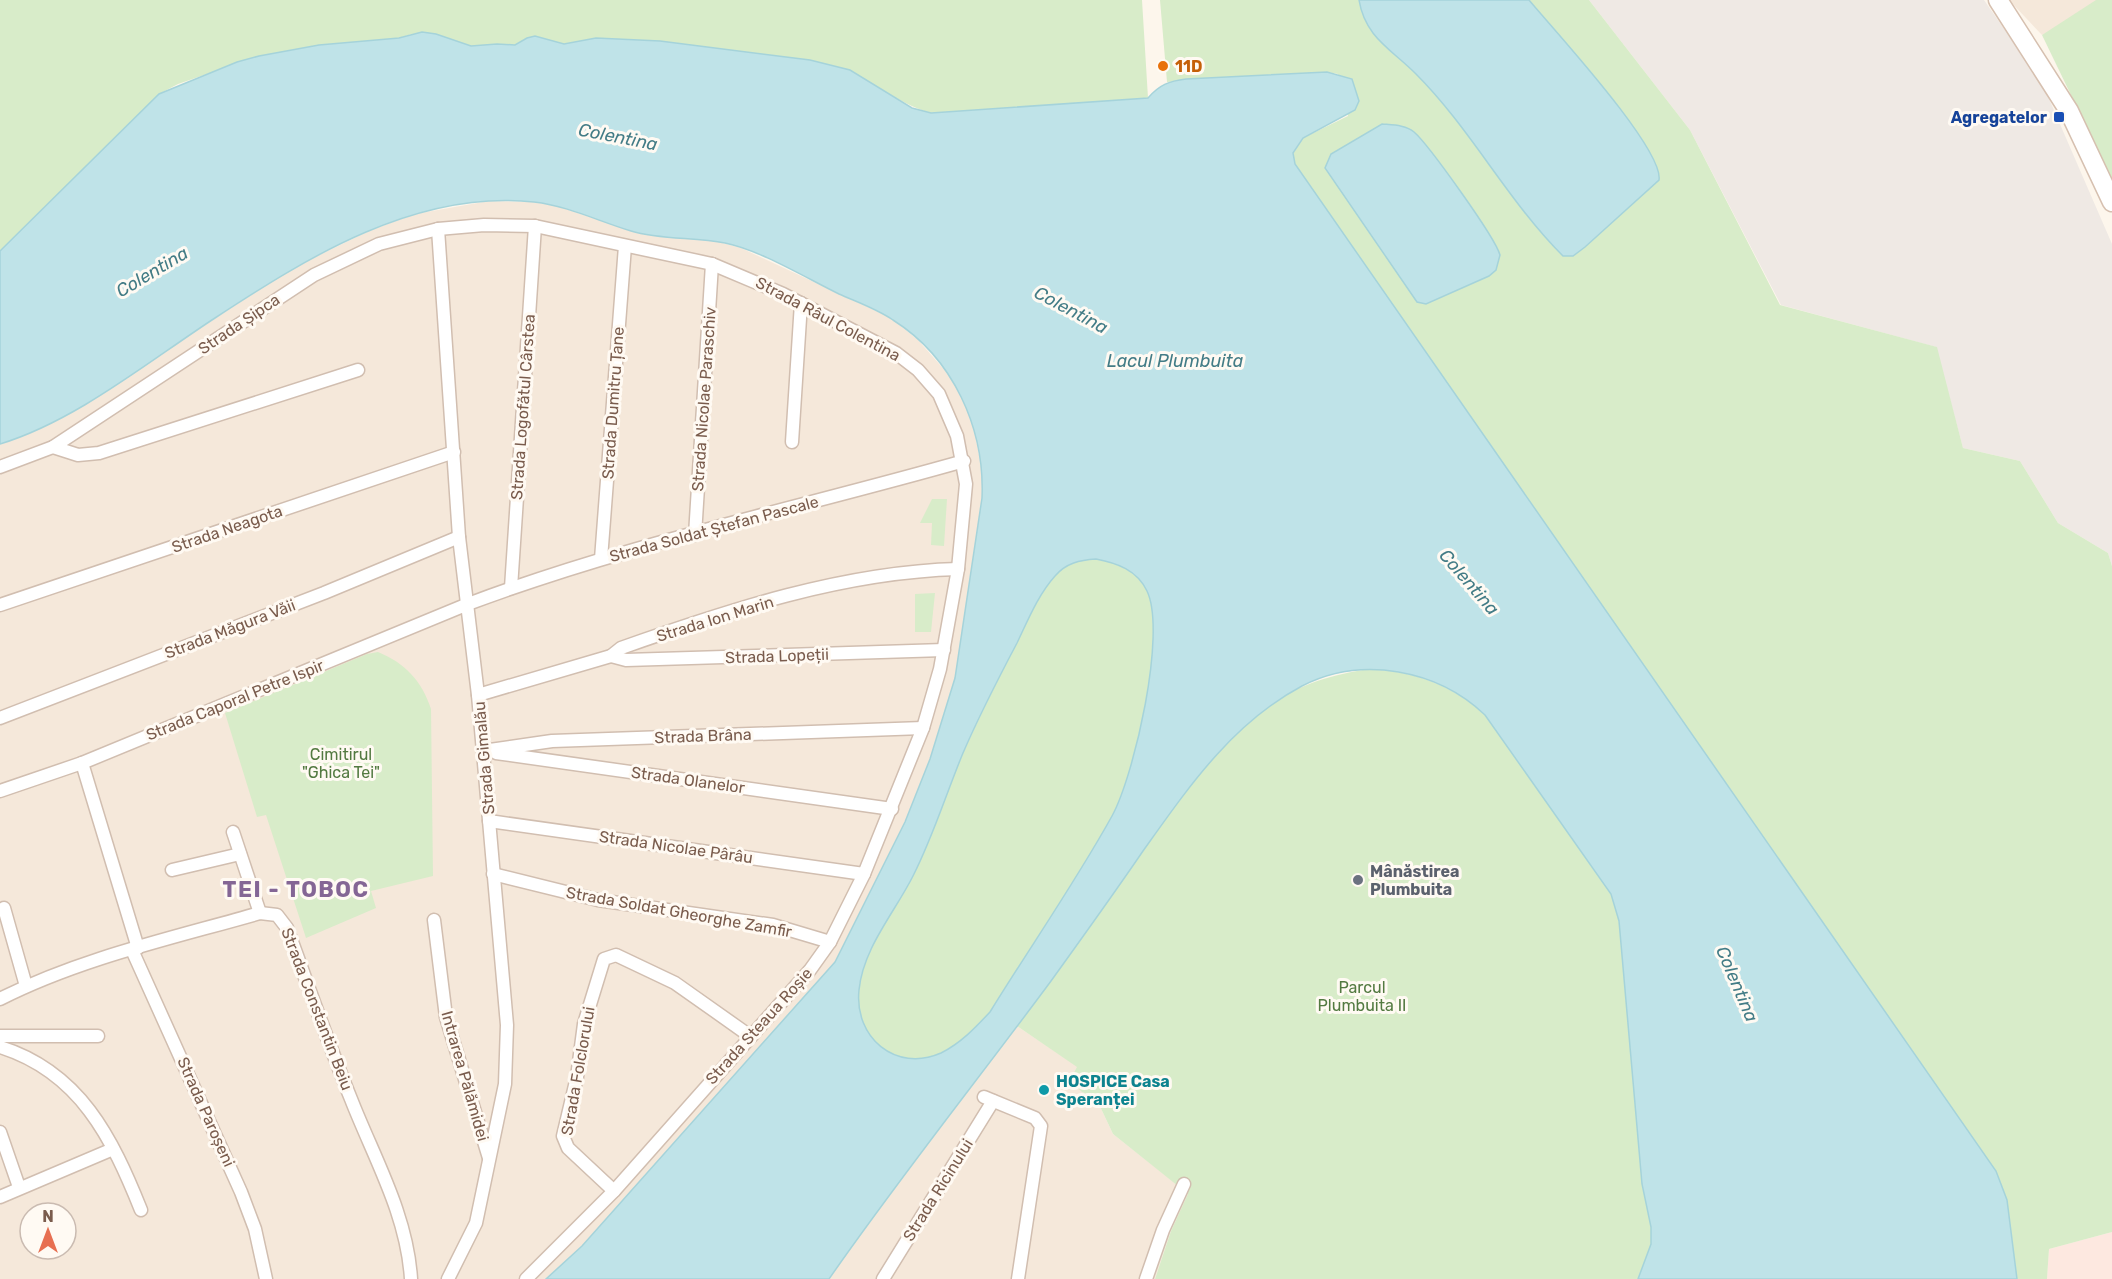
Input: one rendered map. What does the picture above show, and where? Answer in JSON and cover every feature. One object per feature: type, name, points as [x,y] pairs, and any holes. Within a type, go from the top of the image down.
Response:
[{"type":"main road","points":[[1998,0],[2069,111],[2112,202]]},
{"type":"street","name":"Strada Râul Colentina","points":[[438,229],[484,225],[535,226],[712,264],[744,275],[801,303],[880,344],[918,370],[947,408],[964,461],[965,506],[958,570],[944,650],[923,728]]},
{"type":"street","name":"Strada Logofătul Cârstea","points":[[511,588],[535,226]]},
{"type":"street","name":"Strada Șipca","points":[[0,467],[53,447],[314,275],[379,244],[438,229]]},
{"type":"street","name":"Strada Gimalău","points":[[438,229],[459,537],[478,695],[507,1025],[505,1084],[490,1160],[473,1231],[448,1279]]},
{"type":"street","name":"Strada Dumitru Țane","points":[[601,559],[625,246]]},
{"type":"street","name":"Strada Nicolae Paraschiv","points":[[695,535],[712,264]]},
{"type":"street","points":[[792,442],[801,303]]},
{"type":"street","points":[[53,447],[78,455],[99,453],[358,370]]},
{"type":"street","name":"Strada Neagota","points":[[0,605],[454,452]]},
{"type":"street","name":"Strada Soldat Ștefan Pascale","points":[[468,604],[601,559],[964,461]]},
{"type":"street","name":"Strada Măgura Văii","points":[[0,718],[324,593],[459,537]]},
{"type":"street","name":"Strada Ion Marin","points":[[478,695],[611,656],[621,648],[646,640],[833,585],[899,574],[958,570]]},
{"type":"street","name":"Strada Caporal Petre Ispir","points":[[0,791],[82,763],[468,604]]},
{"type":"street","name":"Strada Lopeții","points":[[611,656],[626,660],[944,650]]},
{"type":"street","name":"Strada Brâna","points":[[483,751],[552,741],[923,728]]},
{"type":"street","name":"Strada Steaua Roșie","points":[[526,1279],[614,1191],[810,970],[830,942],[864,874],[923,728]]},
{"type":"street","name":"Strada Olanelor","points":[[483,751],[892,809]]},
{"type":"street","name":"Strada Paroșeni","points":[[82,763],[135,949],[234,1175],[255,1229],[266,1279]]},
{"type":"street","name":"Strada Nicolae Pârâu","points":[[489,821],[864,874]]},
{"type":"street","points":[[0,999],[26,986],[135,949],[260,913],[233,832]]},
{"type":"street","points":[[172,870],[240,854]]},
{"type":"street","name":"Strada Soldat Gheorghe Zamfir","points":[[494,874],[598,900],[772,925],[830,942]]},
{"type":"street","points":[[4,908],[26,986]]},
{"type":"street","name":"Strada Constantin Beiu","points":[[260,913],[277,915],[287,928],[338,1069],[400,1217],[408,1249],[411,1279]]},
{"type":"street","name":"Intrarea Pălămidei","points":[[434,920],[451,1037],[490,1160]]},
{"type":"street","name":"Strada Folclorului","points":[[614,1191],[568,1148],[563,1136],[577,1077],[584,1024],[604,959],[616,955],[675,983],[750,1036]]},
{"type":"street","points":[[0,1036],[99,1036]]},
{"type":"street","points":[[0,1047],[30,1058],[62,1079],[86,1106],[113,1149],[141,1210]]},
{"type":"street","name":"Strada Ricinului","points":[[883,1279],[989,1099],[1035,1118],[1041,1126],[1018,1279]]},
{"type":"street","points":[[0,1132],[19,1187]]},
{"type":"street","points":[[0,1197],[113,1149]]},
{"type":"street","points":[[1146,1279],[1163,1230],[1184,1184]]},
{"type":"shaded area","points":[[1589,0],[1984,0],[2043,85],[2112,244],[2112,566],[2108,553],[2058,523],[2020,461],[1963,448],[1936,347],[1781,305],[1690,130]]},
{"type":"shaded area","points":[[2009,0],[2112,0],[2042,35]]},
{"type":"shaded area","points":[[489,201],[533,202],[557,206],[631,231],[715,241],[741,248],[891,318],[918,340],[956,383],[972,418],[982,471],[982,498],[955,678],[930,759],[905,822],[835,962],[827,973],[582,1246],[546,1279],[0,1279],[0,444],[37,430],[92,399],[280,276],[369,231],[415,214]]},
{"type":"shaded area","points":[[1017,1026],[1078,1067],[1082,1092],[1096,1098],[1113,1134],[1189,1194],[1171,1231],[1155,1279],[829,1279],[868,1222]]},
{"type":"shaded area","points":[[2112,1232],[2112,1279],[2047,1279],[2049,1249]]},
{"type":"green space","points":[[0,0],[1142,0],[1148,98],[931,113],[905,103],[857,75],[831,65],[660,41],[596,38],[564,44],[527,38],[515,45],[471,46],[436,34],[412,34],[399,38],[319,45],[259,56],[178,84],[159,94],[0,251]]},
{"type":"green space","points":[[1160,0],[1589,0],[1690,130],[1780,305],[1937,347],[1963,448],[2020,461],[2058,523],[2108,553],[2112,566],[2112,1232],[2049,1249],[2047,1279],[2017,1279],[2007,1200],[1996,1171],[1295,164],[1293,154],[1303,138],[1348,116],[1338,74],[1327,72],[1167,82]]},
{"type":"green space","points":[[2096,0],[2112,0],[2112,180],[2042,35]]},
{"type":"green space","points":[[932,499],[947,499],[944,546],[931,545],[932,523],[920,523]]},
{"type":"green space","points":[[1096,559],[1119,565],[1138,578],[1147,591],[1152,611],[1151,670],[1138,738],[1121,797],[1083,866],[990,1012],[961,1040],[941,1053],[924,1058],[908,1058],[894,1054],[881,1047],[871,1036],[863,1022],[859,1007],[862,972],[868,955],[921,859],[965,749],[1038,599],[1049,583],[1064,568],[1079,561]]},
{"type":"green space","points":[[935,593],[931,632],[915,632],[915,594]]},
{"type":"green space","name":"Cimitirul \"Ghica Tei\"","points":[[378,652],[388,656],[411,674],[423,690],[431,709],[433,876],[371,891],[376,908],[306,938],[266,815],[257,817],[225,713],[367,654]]},
{"type":"green space","name":"Parcul Plumbuita II","points":[[1369,669],[1401,673],[1432,682],[1460,695],[1485,715],[1611,894],[1619,921],[1642,1184],[1651,1227],[1651,1244],[1638,1279],[1155,1279],[1171,1231],[1188,1194],[1113,1134],[1096,1098],[1082,1092],[1070,1080],[1077,1067],[1017,1026],[1181,798],[1226,743],[1260,712],[1285,695],[1326,678]]},
{"type":"water","points":[[1359,0],[1529,0],[1626,117],[1656,165],[1659,180],[1585,247],[1573,256],[1563,256],[1524,212],[1436,95],[1380,42],[1367,24]]},
{"type":"water","name":"Lacul Plumbuita","points":[[422,32],[436,34],[471,46],[515,45],[535,36],[564,44],[596,38],[660,41],[810,60],[850,70],[912,108],[931,113],[1148,98],[1165,84],[1186,79],[1327,72],[1352,79],[1359,101],[1355,110],[1303,138],[1293,153],[1295,164],[1996,1171],[2007,1200],[2017,1279],[1638,1279],[1651,1244],[1651,1227],[1642,1184],[1619,921],[1611,894],[1485,715],[1445,687],[1398,672],[1374,670],[1349,671],[1325,676],[1302,686],[1277,701],[1254,719],[1213,759],[1177,804],[1051,981],[829,1279],[546,1279],[582,1246],[835,962],[905,822],[930,759],[955,678],[982,498],[978,446],[961,397],[933,354],[914,336],[880,312],[768,258],[725,243],[642,234],[547,204],[491,201],[448,206],[406,217],[366,232],[326,251],[251,295],[84,405],[28,434],[0,444],[0,251],[159,94],[237,62],[259,56],[319,45],[399,38]],"holes":[[[1084,560],[1104,561],[1119,565],[1138,578],[1147,591],[1152,611],[1151,670],[1138,738],[1121,797],[1083,866],[990,1012],[961,1040],[941,1053],[924,1058],[908,1058],[894,1054],[881,1047],[871,1036],[863,1022],[859,1007],[862,975],[873,945],[906,890],[920,861],[969,739],[1038,599],[1049,583],[1064,568]]]},
{"type":"water","points":[[1382,124],[1403,127],[1414,132],[1460,191],[1500,255],[1496,270],[1489,276],[1426,304],[1417,302],[1325,168],[1331,154]]},
{"type":"place","name":"11D","points":[[1163,66]]},
{"type":"place","name":"Agregatelor","points":[[2059,117]]},
{"type":"place","name":"Mânăstirea Plumbuita","points":[[1358,880]]},
{"type":"place","name":"HOSPICE Casa Speranței","points":[[1044,1090]]},
{"type":"district","name":"TEI - TOBOC","points":[[296,889]]},
{"type":"water label","name":"Colentina","points":[[618,137]]},
{"type":"water label","name":"Colentina","points":[[152,272]]},
{"type":"water label","name":"Colentina","points":[[1071,310]]},
{"type":"water label","name":"Colentina","points":[[1469,582]]},
{"type":"water label","name":"Colentina","points":[[1737,984]]}]
